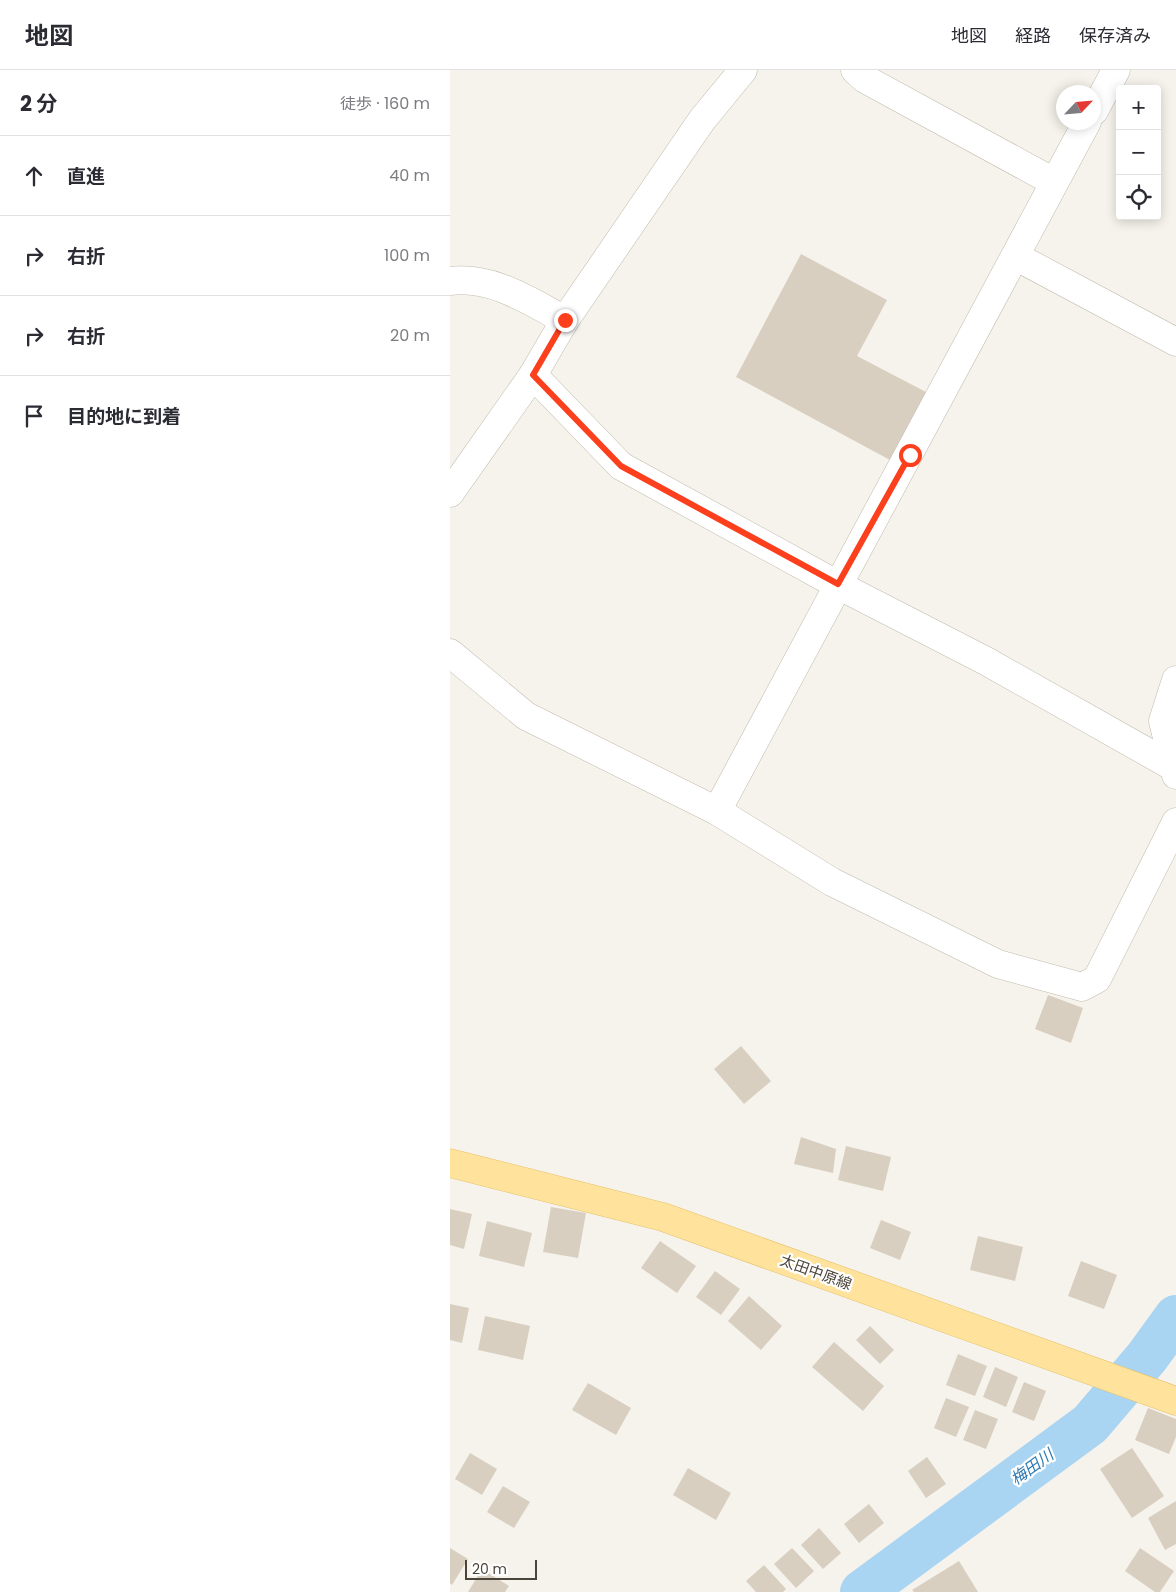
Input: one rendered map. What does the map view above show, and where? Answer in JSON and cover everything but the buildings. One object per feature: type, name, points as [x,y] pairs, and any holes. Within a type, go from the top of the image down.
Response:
[{"type":"main road","name":"太田中原線","points":[[450,1163],[663,1217],[1176,1401]]},
{"type":"street","points":[[450,493],[533,375],[565,320],[702,120],[743,70]]},
{"type":"street","points":[[855,70],[865,79],[1054,182]]},
{"type":"street","points":[[1101,98],[1116,70]]},
{"type":"street","points":[[717,812],[838,584],[1017,257],[1054,182],[1083,130]]},
{"type":"street","points":[[1017,257],[1176,342]]},
{"type":"street","points":[[450,281],[464,280],[503,287],[565,320]]},
{"type":"street","points":[[533,375],[621,466],[838,584],[986,661],[1174,770]]},
{"type":"street","points":[[450,653],[526,716],[717,812],[832,882],[952,943],[998,964],[1082,987],[1097,979],[1176,822]]},
{"type":"street","points":[[1174,770],[1163,721],[1176,680]]},
{"type":"waterway","name":"梅田川","points":[[862,1592],[1090,1424],[1147,1357],[1176,1317]]},
{"type":"route","points":[[565,320],[533,375],[621,466],[838,584],[910,455]]}]
